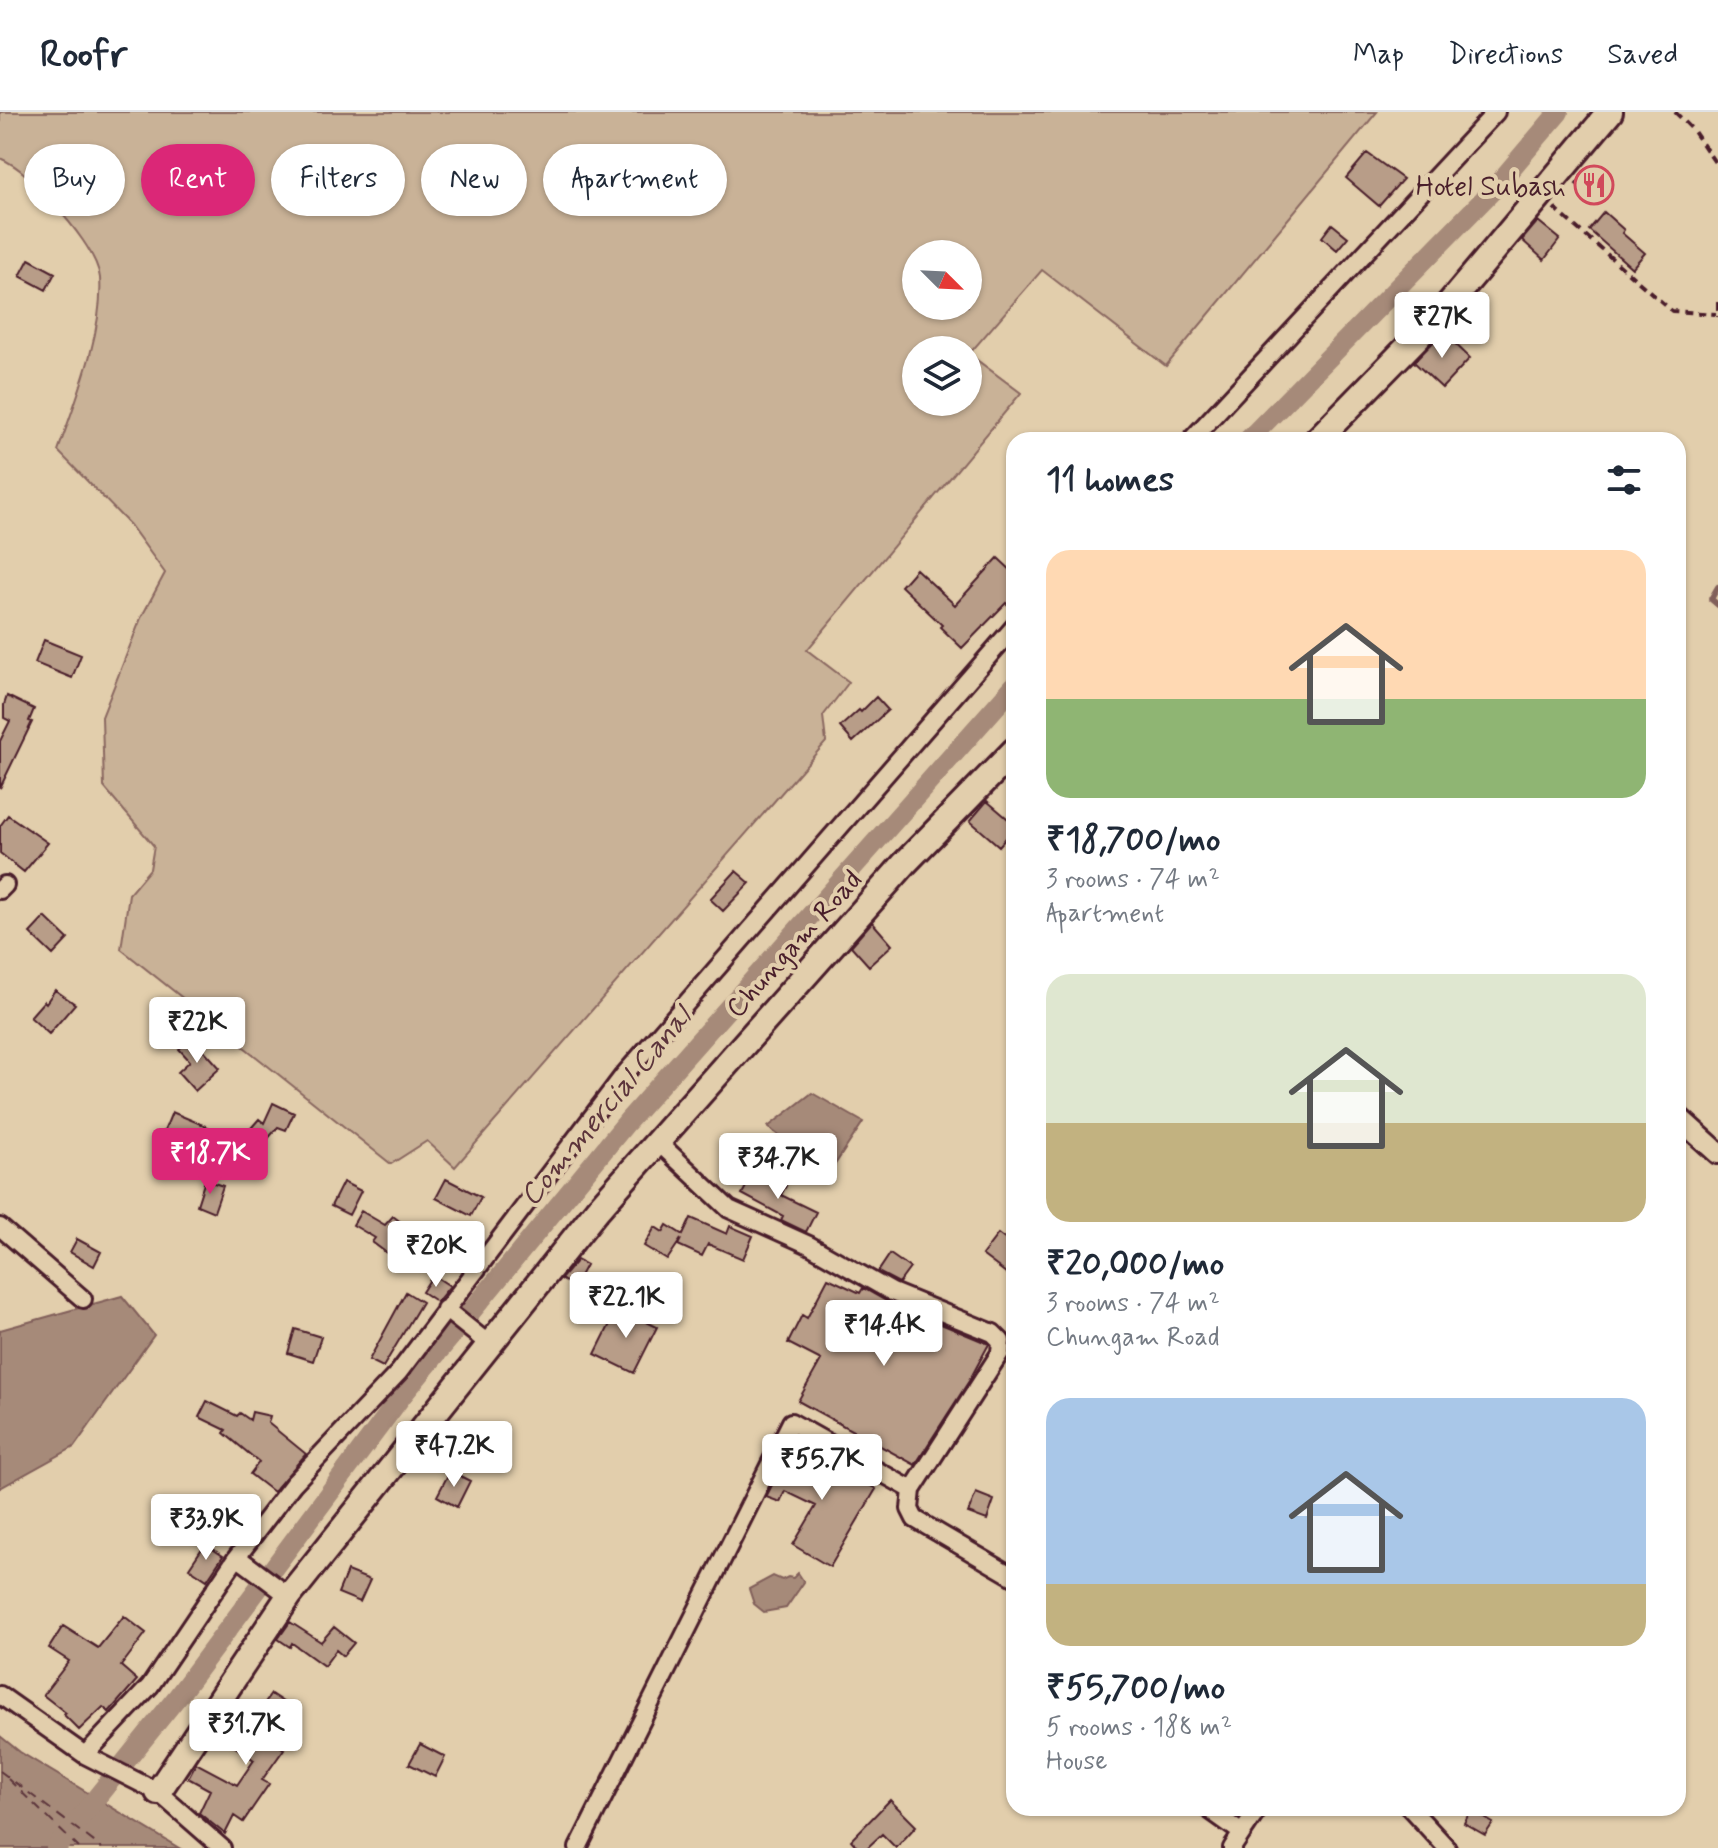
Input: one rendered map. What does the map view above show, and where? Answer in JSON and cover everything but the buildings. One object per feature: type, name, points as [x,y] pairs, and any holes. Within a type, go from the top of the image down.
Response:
[{"type":"main road","points":[[1325,432],[1443,311],[1610,112]]},
{"type":"main road","name":"Chungam Road","points":[[151,1788],[289,1596],[597,1210],[905,863],[1006,759]]},
{"type":"street","points":[[1198,432],[1496,112]]},
{"type":"street","points":[[88,1756],[150,1686],[237,1557],[293,1484],[399,1372],[623,1076],[1006,636]]},
{"type":"street","points":[[1686,1124],[1718,1153]]},
{"type":"street","points":[[657,1141],[729,1209],[809,1245],[892,1292],[993,1333],[1001,1341],[1000,1353],[912,1490],[910,1509],[915,1519],[1006,1572]]},
{"type":"street","points":[[0,1227],[83,1299]]},
{"type":"street","points":[[445,1309],[490,1345]]},
{"type":"street","points":[[578,1848],[791,1422],[912,1490]]},
{"type":"street","points":[[237,1557],[289,1596]]},
{"type":"street","points":[[0,1695],[88,1756],[151,1788],[222,1848]]},
{"type":"street","points":[[1218,1816],[1242,1833]]},
{"type":"street","points":[[1232,1848],[1254,1816]]},
{"type":"street","points":[[1417,1816],[1447,1848]]},
{"type":"path","points":[[1675,112],[1693,130],[1718,167]]},
{"type":"path","points":[[1540,196],[1672,311],[1717,316],[1718,302]]},
{"type":"shaded area","points":[[0,112],[1377,112],[1166,366],[1042,270],[982,339],[982,336],[902,336],[902,416],[982,416],[982,364],[1021,393],[807,650],[849,682],[823,716],[826,742],[455,1167],[427,1141],[391,1164],[121,949],[129,894],[150,869],[154,846],[104,787],[102,717],[141,618],[165,573],[130,525],[58,451],[93,343],[100,299],[98,269],[89,250],[63,216],[125,216],[125,144],[24,144],[24,174],[0,158]]},
{"type":"shaded area","points":[[812,1093],[863,1122],[828,1175],[768,1127]]},
{"type":"shaded area","points":[[122,1296],[154,1335],[74,1447],[0,1488],[0,1330]]},
{"type":"shaded area","points":[[798,1573],[804,1582],[786,1608],[764,1612],[754,1604],[749,1589],[773,1576],[782,1580],[793,1578]]},
{"type":"shaded area","points":[[0,1736],[20,1752],[179,1848],[0,1848]]},
{"type":"waterway","name":"Commercial Canal","points":[[1256,432],[1492,191],[1559,112]]},
{"type":"waterway","points":[[1718,587],[1711,599],[1718,605]]},
{"type":"waterway","name":"Commercial Canal","points":[[56,1848],[178,1696],[401,1397],[627,1122],[1006,695]]},
{"type":"ferry route","points":[[0,1771],[102,1848]]},
{"type":"ferry route","points":[[8,1779],[79,1848]]},
{"type":"place","name":"Hotel Subash","points":[[1594,185]]}]
